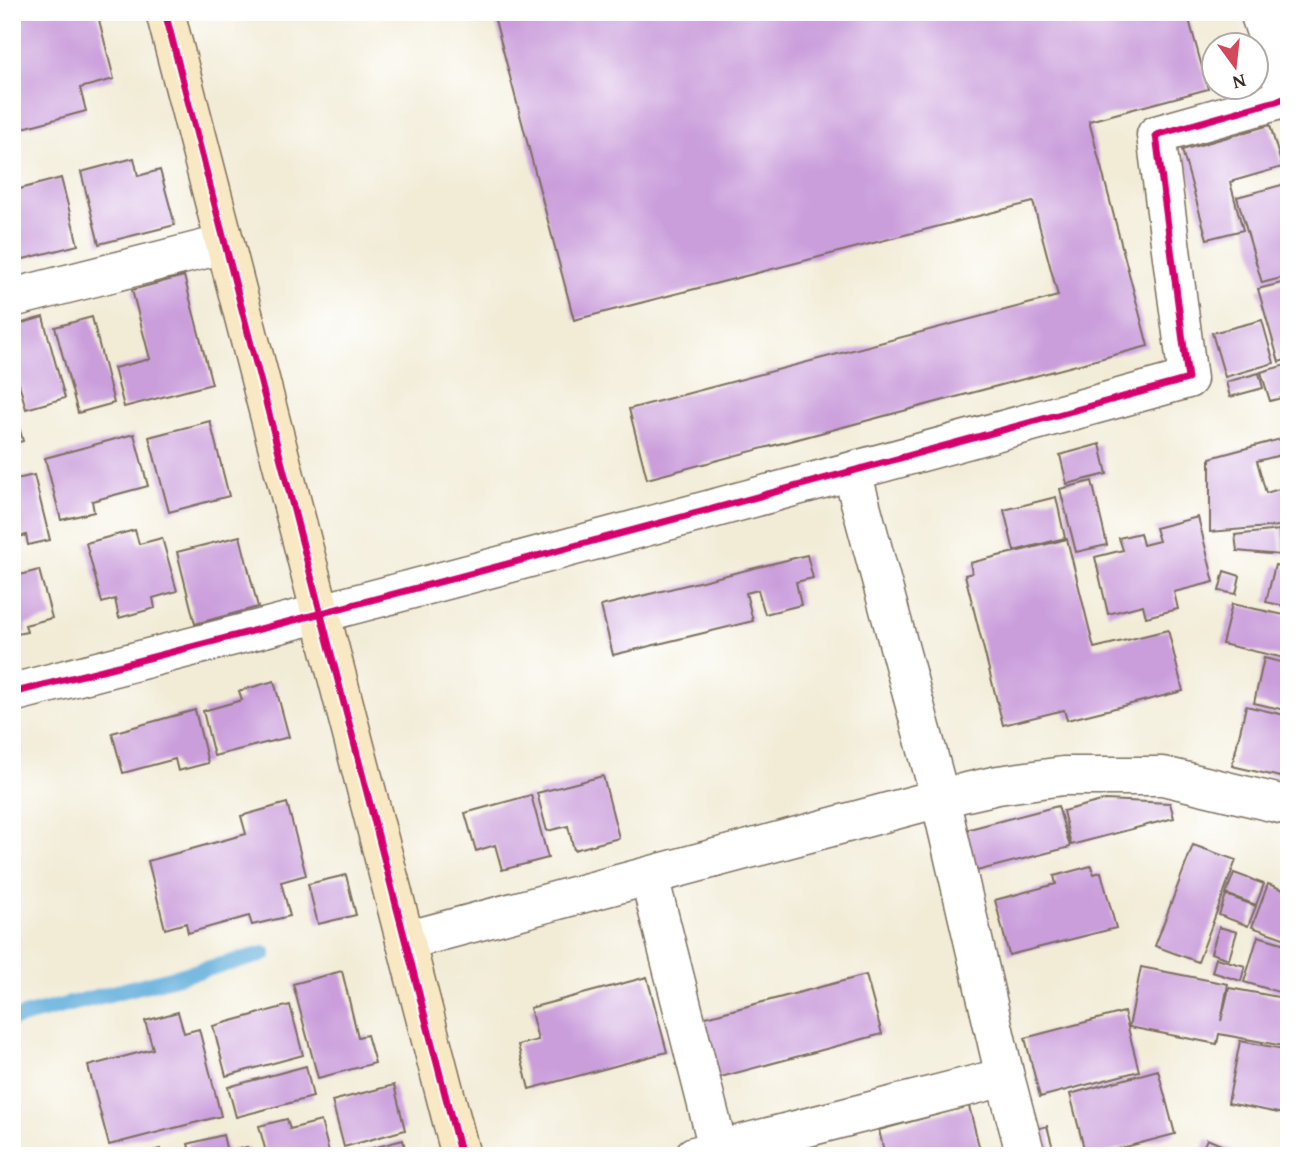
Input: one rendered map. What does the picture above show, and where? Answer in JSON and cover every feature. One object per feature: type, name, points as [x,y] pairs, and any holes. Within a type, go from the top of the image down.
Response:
[{"type":"street","points":[[165,12],[461,1156]]},
{"type":"street","points":[[12,693],[321,614],[1188,379],[1156,135],[1288,100],[1259,12]]},
{"type":"street","points":[[12,298],[225,244]]},
{"type":"street","points":[[852,472],[940,798],[1026,1156]]},
{"type":"street","points":[[405,941],[940,798],[998,785],[1063,776],[1163,776],[1289,806]]},
{"type":"street","points":[[649,876],[711,1154],[1005,1077]]},
{"type":"building","points":[[12,12],[97,12],[114,79],[80,88],[86,111],[12,131]]},
{"type":"building","points":[[493,12],[1187,12],[1200,60],[1200,91],[1089,121],[1148,346],[647,479],[629,409],[1058,296],[1033,202],[574,320]]},
{"type":"building","points":[[1270,125],[1282,167],[1230,182],[1243,230],[1207,239],[1182,150]]},
{"type":"building","points":[[134,158],[138,176],[160,170],[175,225],[99,244],[81,172]]},
{"type":"building","points":[[61,178],[78,245],[12,262],[12,191]]},
{"type":"building","points":[[1289,183],[1289,276],[1262,283],[1237,197]]},
{"type":"building","points":[[184,276],[212,384],[124,407],[114,368],[150,359],[132,290]]},
{"type":"building","points":[[1289,281],[1289,359],[1279,362],[1258,289]]},
{"type":"building","points":[[43,317],[65,398],[26,409],[12,358],[12,326]]},
{"type":"building","points":[[92,317],[114,403],[78,413],[55,327]]},
{"type":"building","points":[[1262,320],[1274,363],[1225,377],[1212,333]]},
{"type":"building","points":[[1289,364],[1289,396],[1270,401],[1261,372]]},
{"type":"building","points":[[1259,373],[1263,388],[1230,397],[1226,382]]},
{"type":"building","points":[[12,402],[23,441],[12,444]]},
{"type":"building","points":[[210,421],[229,496],[169,512],[149,437]]},
{"type":"building","points":[[134,434],[148,486],[92,501],[94,512],[61,520],[45,458]]},
{"type":"building","points":[[1288,437],[1289,453],[1257,461],[1266,493],[1289,486],[1289,523],[1210,532],[1210,458]]},
{"type":"building","points":[[1100,444],[1107,474],[1067,484],[1060,455]]},
{"type":"building","points":[[34,475],[50,540],[28,545],[26,535],[12,539],[12,480]]},
{"type":"building","points":[[1092,481],[1107,545],[1076,552],[1060,489]]},
{"type":"building","points":[[1056,497],[1065,538],[1014,551],[1004,510]]},
{"type":"building","points":[[1198,517],[1214,582],[1174,592],[1178,609],[1146,617],[1143,605],[1108,614],[1095,557],[1123,550],[1119,538],[1140,533],[1143,545],[1159,541],[1155,528]]},
{"type":"building","points":[[1289,527],[1289,556],[1284,555],[1281,528]]},
{"type":"building","points":[[135,530],[139,544],[162,538],[177,591],[153,598],[155,608],[119,618],[115,599],[102,603],[86,543]]},
{"type":"building","points":[[1279,530],[1281,555],[1237,551],[1235,535]]},
{"type":"building","points":[[240,536],[258,607],[195,624],[177,552]]},
{"type":"building","points":[[1067,539],[1094,648],[1168,630],[1183,691],[1067,720],[1064,710],[1003,725],[965,575],[972,573],[970,563]]},
{"type":"building","points":[[807,555],[813,578],[796,582],[801,605],[765,614],[758,590],[746,593],[753,621],[613,655],[601,606]]},
{"type":"building","points":[[1275,565],[1289,568],[1289,607],[1266,602]]},
{"type":"building","points":[[39,570],[52,618],[25,625],[27,632],[12,635],[12,577]]},
{"type":"building","points":[[1224,571],[1240,576],[1236,594],[1219,591]]},
{"type":"building","points":[[1232,604],[1289,616],[1286,631],[1289,632],[1289,659],[1222,644]]},
{"type":"building","points":[[1264,658],[1289,664],[1289,711],[1254,703]]},
{"type":"building","points":[[274,681],[289,737],[214,756],[203,711],[242,700],[239,691]]},
{"type":"building","points":[[1246,706],[1289,716],[1289,779],[1232,766]]},
{"type":"building","points":[[195,710],[208,763],[178,771],[175,759],[123,773],[112,733]]},
{"type":"building","points":[[603,776],[619,838],[574,850],[568,826],[547,831],[537,793]]},
{"type":"building","points":[[531,795],[548,858],[502,870],[495,845],[476,851],[465,813]]},
{"type":"building","points":[[1105,800],[1170,803],[1174,818],[1071,845],[1063,811]]},
{"type":"building","points":[[287,803],[306,875],[281,882],[290,916],[252,925],[249,916],[188,933],[186,923],[165,929],[148,861],[246,834],[241,816]]},
{"type":"building","points":[[1058,806],[1070,847],[969,873],[958,832]]},
{"type":"building","points":[[1193,845],[1236,860],[1198,962],[1155,946]]},
{"type":"building","points":[[1091,866],[1094,874],[1101,872],[1116,928],[1009,955],[995,900],[1056,884],[1054,876]]},
{"type":"building","points":[[1234,873],[1264,884],[1256,905],[1226,894]]},
{"type":"building","points":[[346,875],[356,915],[318,924],[308,884]]},
{"type":"building","points":[[1268,884],[1289,892],[1289,940],[1252,927]]},
{"type":"building","points":[[1226,895],[1256,906],[1248,926],[1219,915]]},
{"type":"building","points":[[1219,927],[1237,932],[1229,959],[1211,953]]},
{"type":"building","points":[[1258,936],[1289,945],[1289,995],[1244,982]]},
{"type":"building","points":[[1216,958],[1245,966],[1241,981],[1212,972]]},
{"type":"building","points":[[1141,967],[1228,984],[1221,1021],[1229,988],[1289,999],[1289,1047],[1219,1034],[1217,1044],[1129,1027]]},
{"type":"building","points":[[342,971],[358,1037],[367,1035],[375,1063],[318,1078],[293,984]]},
{"type":"building","points":[[866,975],[882,1034],[717,1078],[702,1018]]},
{"type":"building","points":[[647,977],[667,1052],[529,1089],[518,1045],[538,1040],[530,1008]]},
{"type":"building","points":[[290,1005],[303,1055],[226,1076],[213,1026]]},
{"type":"building","points":[[178,1012],[184,1033],[199,1029],[221,1116],[109,1145],[88,1066],[153,1049],[145,1021]]},
{"type":"building","points":[[1124,1012],[1139,1071],[1040,1097],[1025,1038]]},
{"type":"building","points":[[1240,1041],[1289,1050],[1289,1115],[1228,1103]]},
{"type":"building","points":[[306,1066],[313,1097],[236,1117],[228,1087]]},
{"type":"building","points":[[1158,1070],[1175,1134],[1086,1156],[1070,1094]]},
{"type":"building","points":[[394,1085],[405,1130],[344,1147],[332,1101]]},
{"type":"building","points":[[969,1106],[981,1154],[885,1156],[879,1130]]},
{"type":"building","points":[[287,1119],[290,1129],[321,1121],[330,1156],[267,1156],[259,1126]]},
{"type":"building","points":[[1047,1126],[1055,1156],[1041,1156],[1034,1130]]},
{"type":"building","points":[[223,1135],[227,1152],[247,1147],[250,1156],[174,1156],[190,1151],[188,1144]]},
{"type":"building","points":[[1207,1139],[1247,1156],[1199,1156]]},
{"type":"building","points":[[403,1140],[407,1156],[346,1156],[346,1155]]},
{"type":"building","points":[[160,1149],[162,1156],[137,1156],[137,1155]]},
{"type":"waterway","points":[[12,1019],[264,954]]},
{"type":"cycle path","points":[[165,12],[461,1156]]},
{"type":"cycle path","points":[[12,693],[601,539],[1188,379],[1156,135],[1287,98]]}]
